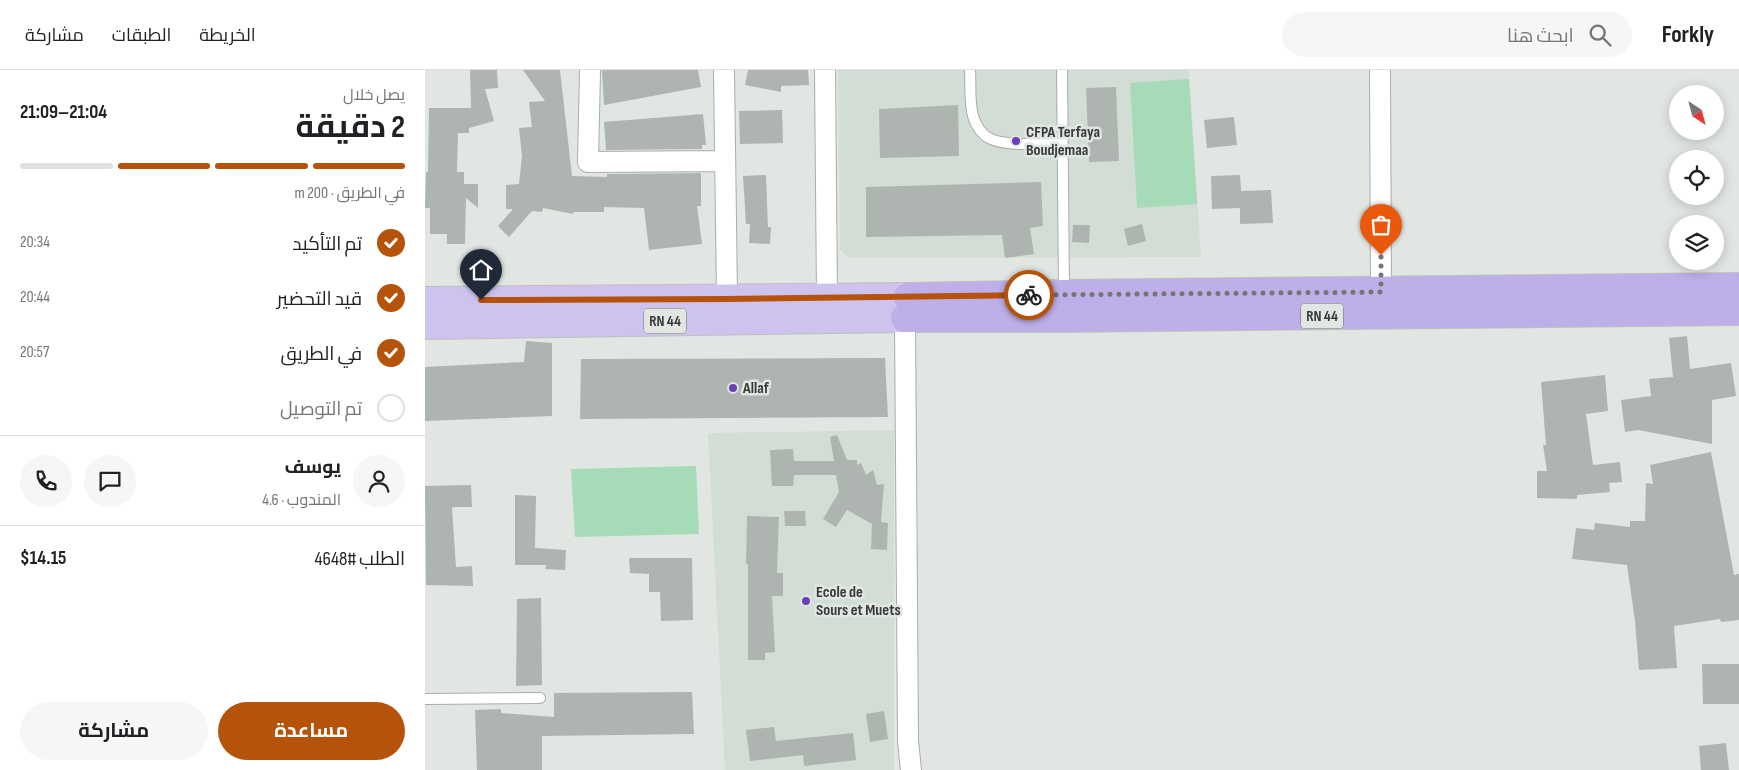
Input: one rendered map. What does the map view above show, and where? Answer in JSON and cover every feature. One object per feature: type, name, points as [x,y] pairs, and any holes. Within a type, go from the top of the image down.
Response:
[{"type":"highway","name":"RN 44","points":[[906,307],[1064,294],[1739,287]]},
{"type":"highway","name":"RN 44","points":[[906,307],[1071,318],[1739,311]]},
{"type":"main road","name":"RN 44","points":[[425,301],[827,298],[906,307]]},
{"type":"main road","name":"RN 44","points":[[425,325],[906,307]]},
{"type":"street","points":[[590,70],[588,162],[725,161]]},
{"type":"street","points":[[724,70],[727,299]]},
{"type":"street","points":[[825,70],[827,298]]},
{"type":"street","points":[[1380,70],[1381,292]]},
{"type":"street","points":[[906,307],[908,741],[911,770]]},
{"type":"lane","points":[[970,70],[973,116],[987,138],[1001,143],[1062,144]]},
{"type":"lane","points":[[1062,70],[1064,294]]},
{"type":"lane","points":[[425,699],[540,698]]},
{"type":"shaded area","name":"CFPA Terfaya Boudjemaa","points":[[838,70],[1189,70],[1201,257],[850,258],[840,250]]},
{"type":"shaded area","name":"Ecole de Sours et Muets","points":[[894,430],[894,770],[725,770],[708,433]]},
{"type":"green space","points":[[1189,79],[1197,204],[1137,208],[1130,83]]},
{"type":"green space","points":[[696,466],[699,534],[575,537],[571,469]]},
{"type":"building","points":[[470,70],[497,70],[498,88],[485,89],[494,121],[469,128],[469,133],[458,133],[457,172],[464,172],[464,184],[478,184],[478,208],[466,198],[465,244],[447,244],[447,234],[430,234],[430,208],[425,208],[426,172],[428,172],[429,108],[471,108]]},
{"type":"building","points":[[523,70],[560,70],[572,176],[607,177],[607,174],[701,173],[701,206],[697,206],[702,244],[649,250],[644,208],[604,207],[604,212],[573,212],[573,214],[543,208],[542,212],[532,211],[509,237],[498,226],[513,209],[506,209],[506,185],[519,184],[522,156],[519,128],[532,127],[529,102],[545,101]]},
{"type":"building","points":[[602,70],[698,70],[701,87],[604,105]]},
{"type":"building","points":[[748,70],[808,70],[809,85],[781,86],[781,92],[745,85]]},
{"type":"building","points":[[1116,87],[1119,161],[1089,162],[1086,88]]},
{"type":"building","points":[[958,105],[959,156],[880,158],[879,109]]},
{"type":"building","points":[[782,110],[783,143],[740,144],[739,111]]},
{"type":"building","points":[[703,114],[706,145],[702,145],[702,149],[606,150],[604,122]]},
{"type":"building","points":[[1234,117],[1237,145],[1207,148],[1204,120]]},
{"type":"building","points":[[766,175],[768,227],[771,227],[770,244],[749,243],[750,224],[746,224],[743,176]]},
{"type":"building","points":[[1240,175],[1241,191],[1271,190],[1273,223],[1240,224],[1240,208],[1212,209],[1211,176]]},
{"type":"building","points":[[1041,182],[1043,226],[1030,228],[1034,254],[1005,258],[1002,235],[866,237],[866,187]]},
{"type":"building","points":[[1142,224],[1146,241],[1128,246],[1124,229]]},
{"type":"building","points":[[1073,225],[1090,225],[1089,243],[1072,242]]},
{"type":"building","points":[[1687,336],[1690,369],[1731,363],[1736,396],[1712,400],[1712,444],[1638,430],[1625,432],[1621,400],[1651,396],[1649,379],[1673,377],[1669,338]]},
{"type":"building","points":[[526,341],[552,343],[552,416],[425,421],[425,367],[524,362]]},
{"type":"building","name":"Allaf","points":[[885,358],[888,417],[580,419],[581,359]]},
{"type":"building","points":[[1605,375],[1608,411],[1586,414],[1593,465],[1620,462],[1622,482],[1609,483],[1610,492],[1577,495],[1577,499],[1537,498],[1537,471],[1547,471],[1543,445],[1546,445],[1541,382]]},
{"type":"building","points":[[837,435],[847,460],[857,460],[857,465],[861,463],[866,475],[873,470],[877,485],[884,484],[881,522],[888,523],[887,550],[871,549],[872,524],[847,510],[836,527],[823,519],[839,492],[836,475],[794,475],[793,486],[772,486],[770,450],[793,449],[794,461],[834,461],[830,437]]},
{"type":"building","points":[[1711,452],[1734,575],[1739,574],[1739,620],[1721,622],[1720,619],[1674,626],[1677,668],[1639,670],[1635,621],[1627,565],[1572,559],[1576,528],[1594,530],[1595,523],[1630,527],[1630,521],[1645,521],[1646,483],[1653,484],[1650,465]]},
{"type":"building","points":[[471,485],[472,507],[452,507],[456,567],[472,566],[473,586],[426,585],[425,486]]},
{"type":"building","points":[[515,495],[536,496],[535,548],[566,550],[565,570],[545,569],[546,565],[515,565]]},
{"type":"building","points":[[784,511],[805,511],[806,526],[785,526]]},
{"type":"building","points":[[747,516],[779,517],[777,573],[783,573],[783,596],[772,596],[775,652],[765,653],[765,660],[748,660]]},
{"type":"building","points":[[629,558],[692,558],[693,620],[661,621],[660,592],[649,592],[649,574],[630,573]]},
{"type":"building","points":[[541,598],[542,685],[516,686],[517,599]]},
{"type":"building","points":[[1702,664],[1739,664],[1739,704],[1703,704]]},
{"type":"building","points":[[692,692],[694,734],[542,736],[542,770],[477,770],[475,710],[501,709],[501,713],[554,717],[554,693]]},
{"type":"building","points":[[884,711],[888,739],[870,742],[866,714]]},
{"type":"building","points":[[774,727],[776,741],[853,733],[856,760],[804,766],[803,755],[750,761],[746,730]]},
{"type":"building","points":[[1726,743],[1729,770],[1701,770],[1699,746]]},
{"type":"way so far","points":[[1029,295],[1381,292],[1381,255]]},
{"type":"place","name":"CFPA Terfaya Boudjemaa","points":[[1016,141]]},
{"type":"place","name":"Allaf","points":[[733,388]]},
{"type":"place","name":"Ecole de Sours et Muets","points":[[806,601]]},
{"type":"route","points":[[481,300],[1029,295]]}]
